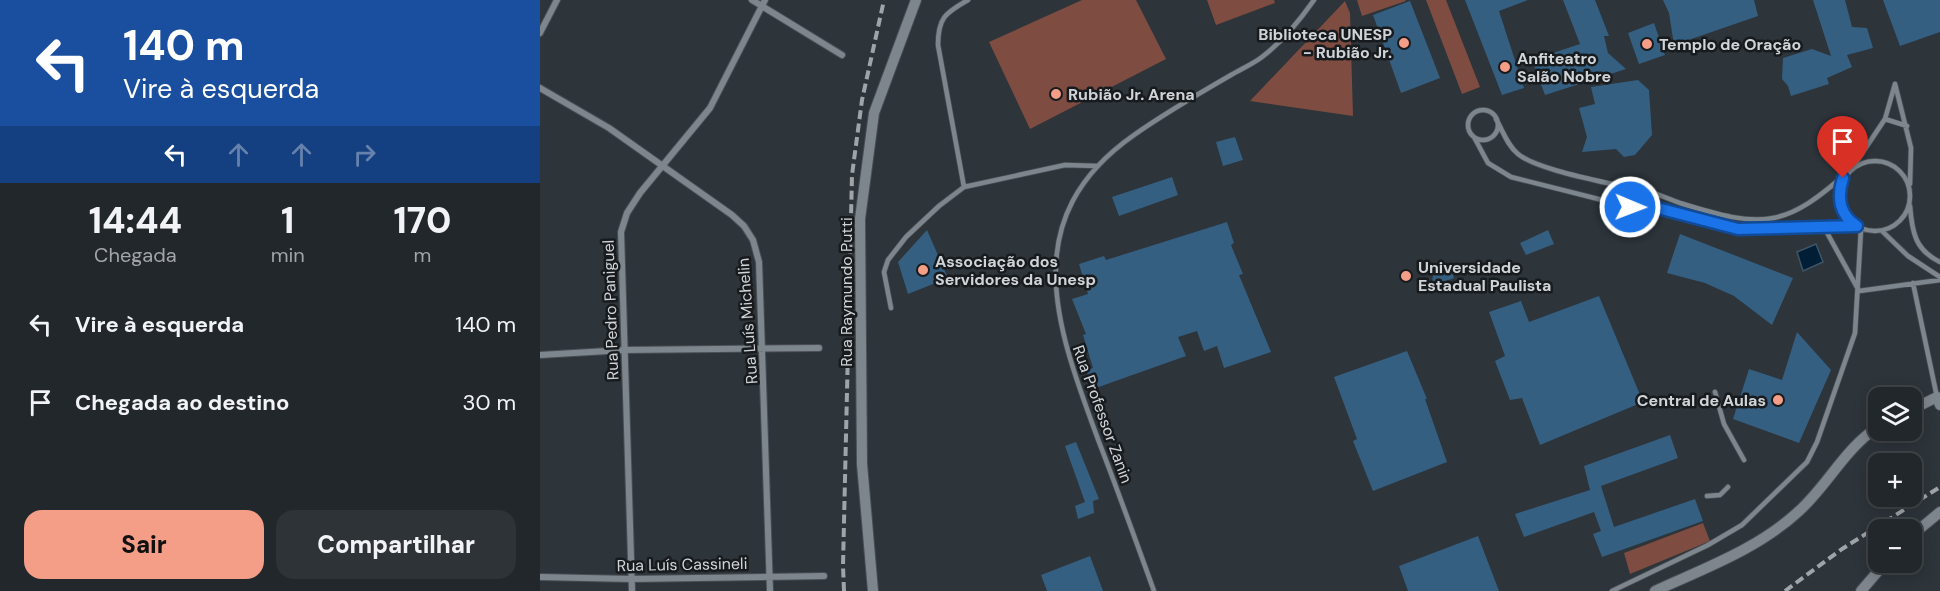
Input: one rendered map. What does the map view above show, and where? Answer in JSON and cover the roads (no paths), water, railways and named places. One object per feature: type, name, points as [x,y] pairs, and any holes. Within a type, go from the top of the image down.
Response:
[{"type":"street","points":[[540,33],[557,0]]},
{"type":"street","points":[[752,0],[763,3],[842,55]]},
{"type":"street","name":"Rua Raymundo Putti","points":[[873,591],[862,464],[860,219],[874,113],[916,0]]},
{"type":"street","name":"Rua Pedro Paniguel","points":[[632,591],[621,232],[633,203],[710,108],[763,3]]},
{"type":"street","name":"Rua Luís Michelin","points":[[540,88],[609,128],[660,167],[732,215],[744,226],[753,240],[759,262],[764,347],[770,591]]},
{"type":"street","points":[[540,355],[624,350],[819,348]]},
{"type":"street","points":[[1922,406],[1939,401]]},
{"type":"street","points":[[1655,591],[1759,542],[1775,532],[1800,510],[1868,436]]},
{"type":"street","points":[[1922,527],[1940,512]]},
{"type":"street","points":[[1861,591],[1877,573]]},
{"type":"street","name":"Rua Luís Cassineli","points":[[540,577],[631,579],[824,576]]},
{"type":"lane","points":[[964,187],[938,45],[938,27],[942,18],[968,0]]},
{"type":"lane","name":"Rua Professor Zanin","points":[[1154,591],[1069,361],[1059,321],[1055,276],[1058,243],[1066,216],[1098,166],[1134,135],[1262,57],[1314,0]]},
{"type":"lane","points":[[1611,591],[1708,545],[1742,525],[1807,462],[1817,442],[1855,333],[1859,291],[1859,228],[1843,213],[1839,202],[1839,190],[1885,119],[1895,84],[1911,148],[1910,201],[1916,243],[1924,254],[1940,262]]},
{"type":"lane","points":[[1910,190],[1900,171],[1892,164],[1870,160],[1852,168],[1803,207],[1767,220],[1740,220],[1645,191],[1537,164],[1519,155],[1510,146],[1497,119],[1486,111],[1472,115],[1468,124],[1488,163],[1511,177],[1637,210],[1646,205],[1738,229],[1859,228],[1882,231],[1908,256],[1940,279]]},
{"type":"lane","points":[[1474,137],[1483,140],[1492,137],[1498,129],[1497,119]]},
{"type":"lane","points":[[1885,119],[1907,126]]},
{"type":"lane","points":[[891,308],[884,272],[888,260],[906,237],[939,206],[964,187],[1065,165],[1098,166]]},
{"type":"lane","points":[[1630,207],[1626,199],[1633,189]]},
{"type":"lane","points":[[1645,191],[1646,205]]},
{"type":"lane","points":[[1882,231],[1901,220],[1910,201]]},
{"type":"lane","points":[[1825,229],[1859,291]]},
{"type":"lane","points":[[1859,291],[1940,279]]},
{"type":"lane","points":[[1913,283],[1939,401]]},
{"type":"lane","points":[[1715,392],[1724,424],[1744,460]]},
{"type":"lane","points":[[1707,496],[1720,495],[1728,487]]},
{"type":"water","points":[[1816,244],[1823,262],[1803,271],[1797,252]]},
{"type":"railway","points":[[844,591],[852,175],[862,100],[884,0]]},
{"type":"railway","points":[[1785,591],[1842,549],[1940,487]]},
{"type":"place","name":"Biblioteca UNESP - Rubião Jr.","points":[[1404,43]]},
{"type":"place","name":"Templo de Oração","points":[[1647,44]]},
{"type":"place","name":"Anfiteatro Salão Nobre","points":[[1505,67]]},
{"type":"place","name":"Rubião Jr. Arena","points":[[1056,94]]},
{"type":"place","name":"Associação dos Servidores da Unesp","points":[[923,270]]},
{"type":"place","name":"Universidade Estadual Paulista","points":[[1406,276]]},
{"type":"place","name":"Central de Aulas","points":[[1778,400]]}]
